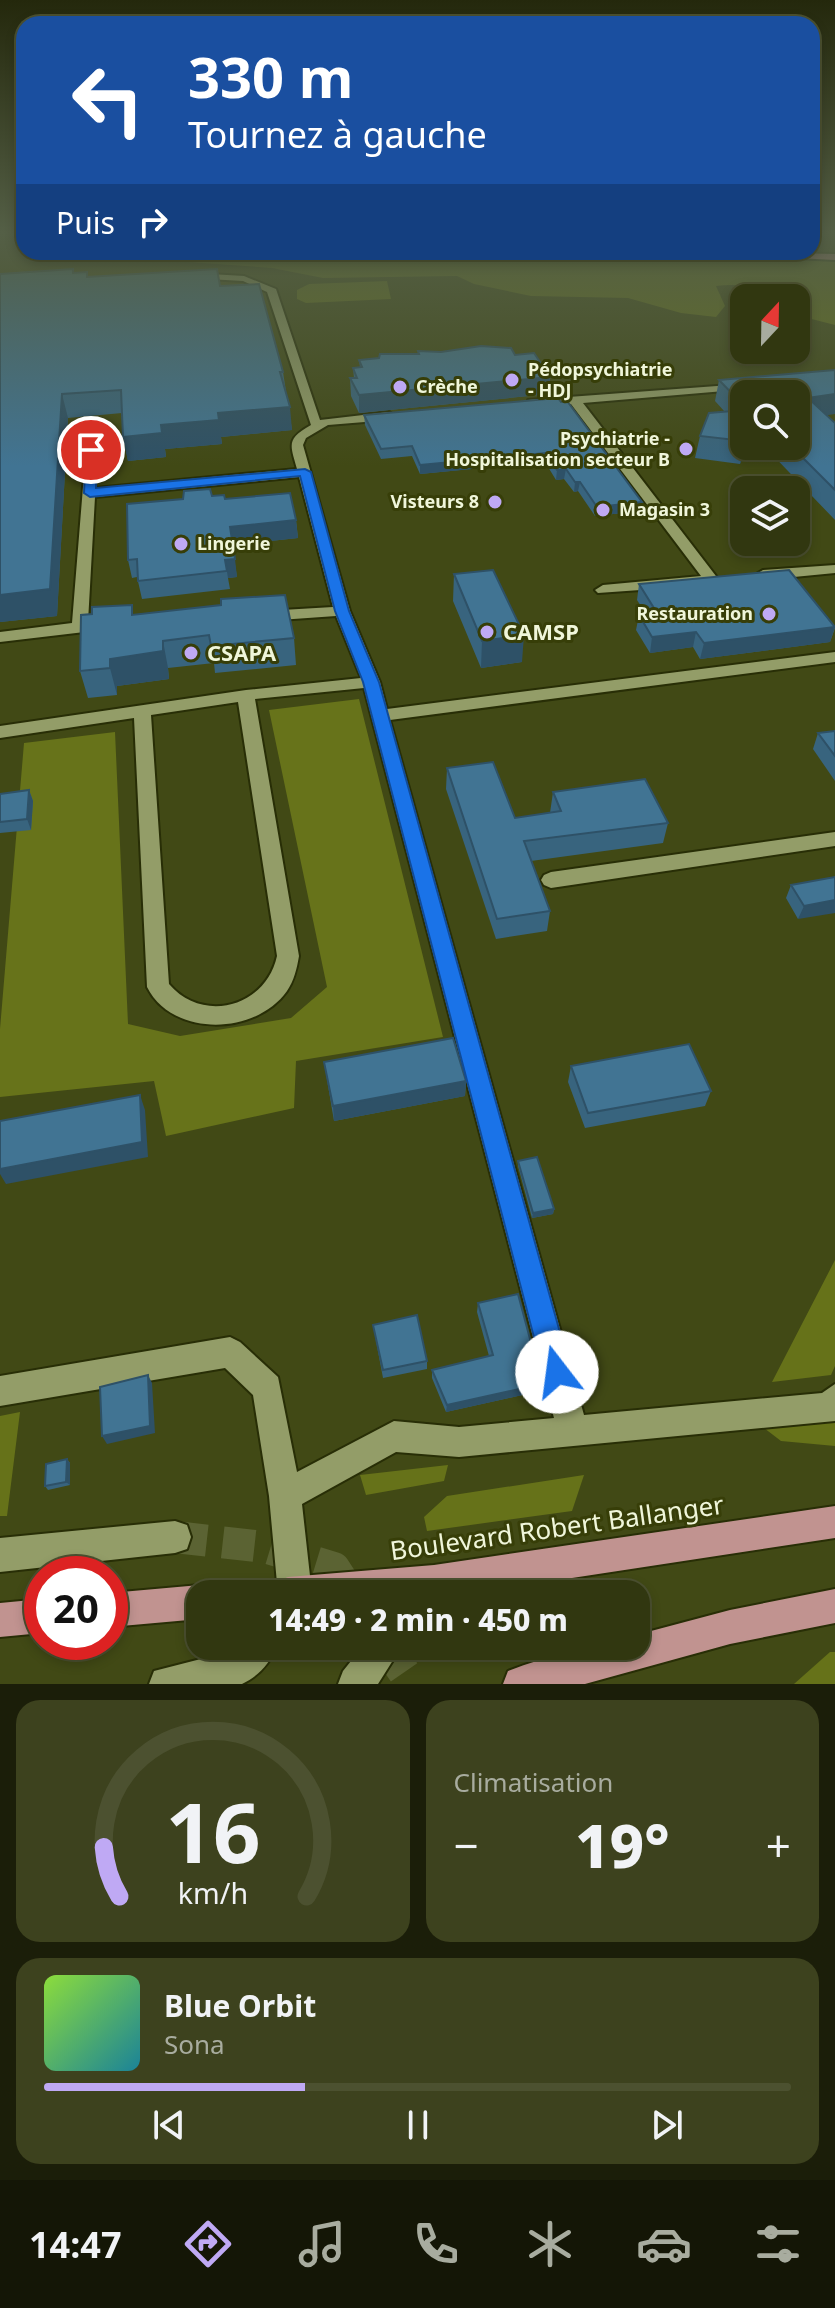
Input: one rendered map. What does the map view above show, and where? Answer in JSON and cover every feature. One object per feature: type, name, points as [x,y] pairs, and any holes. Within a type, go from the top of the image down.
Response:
[{"type":"main road","name":"Boulevard Robert Ballanger","points":[[479,1580],[835,1522]]},
{"type":"main road","points":[[128,1608],[186,1603]]},
{"type":"main road","points":[[521,1684],[730,1627],[835,1606]]},
{"type":"main road","points":[[0,1620],[24,1618]]},
{"type":"lane","points":[[278,310],[317,425]]},
{"type":"lane","points":[[514,404],[730,388]]},
{"type":"lane","points":[[574,399],[727,579]]},
{"type":"lane","points":[[409,414],[317,425],[300,436],[297,445],[342,611],[371,682],[573,1431]]},
{"type":"lane","points":[[80,627],[92,428]]},
{"type":"lane","points":[[90,493],[305,472]]},
{"type":"lane","points":[[603,590],[835,569]]},
{"type":"lane","points":[[250,617],[342,611]]},
{"type":"lane","points":[[0,637],[111,625]]},
{"type":"lane","points":[[380,716],[835,657]]},
{"type":"lane","points":[[0,732],[246,695],[371,682]]},
{"type":"lane","points":[[142,711],[158,987],[167,1002],[185,1012],[199,1016],[224,1014],[248,1008],[265,998],[278,986],[288,956],[246,695]]},
{"type":"lane","points":[[551,880],[835,839]]},
{"type":"lane","points":[[0,1391],[230,1352],[267,1388],[285,1496],[294,1580]]},
{"type":"lane","points":[[285,1496],[394,1436],[459,1442],[831,1407],[835,1399]]},
{"type":"lane","points":[[0,1555],[175,1537]]},
{"type":"lane","points":[[167,1684],[242,1666],[247,1660]]},
{"type":"lane","points":[[356,1684],[374,1660]]},
{"type":"green space","points":[[669,310],[722,310],[716,317],[681,313]]},
{"type":"green space","points":[[810,310],[835,310],[835,325],[810,319]]},
{"type":"green space","points":[[359,699],[443,1037],[296,1061],[294,1108],[166,1136],[154,1081],[0,1097],[0,1029],[24,743],[115,732],[128,1024],[180,1036],[291,1018],[327,987],[269,710]]},
{"type":"green space","points":[[835,1260],[835,1366],[831,1375],[772,1382]]},
{"type":"green space","points":[[835,1411],[835,1446],[781,1441],[764,1428]]},
{"type":"green space","points":[[20,1412],[7,1516],[0,1516],[0,1416]]},
{"type":"green space","points":[[448,1465],[444,1481],[366,1495],[360,1475]]},
{"type":"green space","points":[[584,1475],[572,1511],[427,1531],[424,1517],[447,1496]]},
{"type":"green space","points":[[830,1652],[835,1652],[835,1684],[794,1684]]},
{"type":"building","points":[[0,310],[266,310],[290,407],[218,413],[219,420],[161,425],[162,433],[123,437],[121,390],[62,394],[50,589],[0,595]]},
{"type":"building","points":[[481,346],[511,348],[515,355],[534,353],[550,377],[359,395],[350,378],[357,378],[353,368],[362,367],[359,360],[379,358],[380,354],[419,354],[418,351],[441,352]]},
{"type":"building","points":[[835,370],[835,394],[810,398],[810,380],[730,380],[730,391],[719,380]]},
{"type":"building","points":[[558,398],[561,402],[567,401],[642,502],[597,507],[580,482],[575,482],[566,469],[557,470],[546,453],[420,465],[412,446],[381,449],[364,415]]},
{"type":"building","points":[[810,400],[835,423],[835,490],[805,460],[810,460]]},
{"type":"building","points":[[730,411],[730,439],[700,436],[709,413]]},
{"type":"building","name":"Lingerie","points":[[210,489],[212,496],[224,495],[225,499],[290,493],[296,520],[230,527],[235,559],[225,560],[227,571],[138,581],[137,559],[128,560],[127,504],[183,499],[184,491]]},
{"type":"building","points":[[493,570],[524,635],[482,641],[454,574]]},
{"type":"building","points":[[789,570],[835,627],[704,643],[696,632],[652,637],[639,615],[657,613],[639,584]]},
{"type":"building","points":[[285,595],[294,638],[211,646],[209,635],[163,641],[163,651],[110,659],[110,668],[80,671],[81,615],[92,614],[92,607],[132,605],[132,615],[221,605],[221,599]]},
{"type":"building","points":[[835,731],[835,756],[818,733]]},
{"type":"building","points":[[493,762],[515,818],[561,811],[553,792],[645,779],[668,823],[524,841],[550,911],[497,919],[447,768]]},
{"type":"building","points":[[29,790],[27,819],[0,822],[0,794]]},
{"type":"building","points":[[835,877],[835,900],[804,906],[791,885]]},
{"type":"building","points":[[453,1038],[466,1081],[333,1106],[324,1062]]},
{"type":"building","points":[[689,1044],[711,1091],[588,1113],[571,1066]]},
{"type":"building","points":[[140,1095],[142,1142],[0,1169],[0,1121]]},
{"type":"building","points":[[537,1157],[554,1209],[533,1213],[518,1161]]},
{"type":"building","points":[[518,1294],[542,1384],[447,1405],[432,1370],[493,1355],[478,1303]]},
{"type":"building","points":[[417,1315],[427,1361],[383,1370],[373,1325]]},
{"type":"building","points":[[148,1375],[150,1426],[102,1436],[100,1387]]},
{"type":"building","points":[[67,1459],[66,1482],[45,1486],[46,1464]]},
{"type":"tunnel","points":[[175,1537],[265,1547],[334,1568],[342,1580]]},
{"type":"tunnel","points":[[396,1660],[412,1684]]},
{"type":"place","name":"Pédopsychiatrie - HDJ","points":[[512,380]]},
{"type":"place","name":"Crèche","points":[[400,387]]},
{"type":"place","name":"Psychiatrie - Hospitalisation secteur B","points":[[686,449]]},
{"type":"place","name":"Visteurs 8","points":[[495,502]]},
{"type":"place","name":"Magasin 3","points":[[603,510]]},
{"type":"place","name":"Lingerie","points":[[181,544]]},
{"type":"place","name":"Restauration","points":[[769,614]]},
{"type":"place","name":"CAMSP","points":[[487,632]]},
{"type":"place","name":"CSAPA","points":[[191,653]]},
{"type":"route","points":[[91,450],[90,493],[305,472],[342,611],[371,682],[557,1372]]}]
